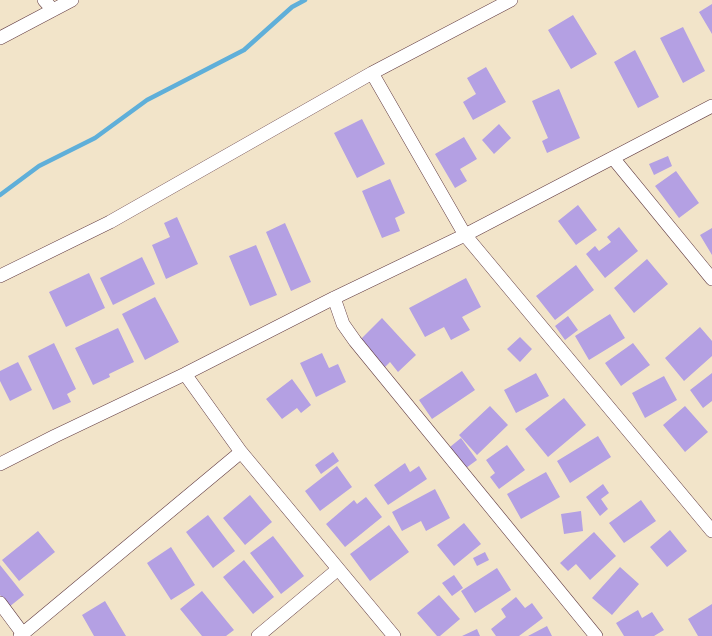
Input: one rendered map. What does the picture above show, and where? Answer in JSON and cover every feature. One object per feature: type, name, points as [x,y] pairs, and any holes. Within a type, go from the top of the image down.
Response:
[{"type":"street","points":[[0,38],[48,5],[72,0]]},
{"type":"street","points":[[0,276],[110,222],[372,73],[511,0]]},
{"type":"street","points":[[372,73],[465,235],[712,531]]},
{"type":"street","points":[[0,464],[185,374],[334,298],[465,235],[712,106]]},
{"type":"street","points":[[613,158],[712,279]]},
{"type":"street","points":[[334,298],[343,324],[355,341],[596,636]]},
{"type":"street","points":[[185,374],[241,452],[337,570],[394,636]]},
{"type":"street","points":[[0,603],[21,635],[241,452]]},
{"type":"street","points":[[258,636],[337,570]]},
{"type":"building","points":[[712,4],[712,34],[699,12]]},
{"type":"building","points":[[573,15],[597,54],[571,69],[548,30]]},
{"type":"building","points":[[683,27],[705,71],[683,83],[660,38]]},
{"type":"building","points":[[635,50],[659,97],[638,108],[614,62]]},
{"type":"building","points":[[486,67],[506,102],[473,120],[463,102],[476,94],[467,78]]},
{"type":"building","points":[[559,89],[580,138],[547,153],[542,141],[548,138],[532,101]]},
{"type":"building","points":[[362,119],[385,164],[357,178],[334,133]]},
{"type":"building","points":[[499,124],[511,138],[494,154],[482,140]]},
{"type":"building","points":[[464,137],[477,159],[460,169],[467,181],[455,188],[435,154]]},
{"type":"building","points":[[668,156],[672,166],[654,175],[649,164]]},
{"type":"building","points":[[676,171],[699,203],[679,218],[655,186]]},
{"type":"building","points":[[390,179],[405,213],[395,218],[400,231],[382,238],[362,191]]},
{"type":"building","points":[[578,205],[597,230],[576,245],[558,221]]},
{"type":"building","points":[[177,217],[198,264],[166,279],[152,245],[170,237],[164,223]]},
{"type":"building","points":[[285,223],[311,282],[291,291],[266,232]]},
{"type":"building","points":[[619,227],[638,251],[605,278],[586,254],[595,246],[599,251],[611,242],[607,237]]},
{"type":"building","points":[[712,228],[712,255],[700,235]]},
{"type":"building","points":[[256,245],[277,295],[250,306],[229,256]]},
{"type":"building","points":[[142,257],[155,284],[113,305],[100,278]]},
{"type":"building","points":[[647,259],[668,284],[634,313],[614,288]]},
{"type":"building","points":[[576,265],[594,290],[555,320],[536,296]]},
{"type":"building","points":[[89,273],[105,308],[66,327],[49,292]]},
{"type":"building","points":[[466,278],[481,307],[462,317],[470,330],[451,340],[444,327],[425,337],[409,308]]},
{"type":"building","points":[[155,297],[179,342],[145,360],[122,314]]},
{"type":"building","points":[[610,314],[625,338],[589,360],[575,336]]},
{"type":"building","points":[[568,316],[578,330],[565,340],[555,326]]},
{"type":"building","points":[[382,318],[416,355],[398,372],[390,362],[384,368],[359,341]]},
{"type":"building","points":[[700,327],[712,341],[712,356],[684,381],[665,358]]},
{"type":"building","points":[[118,328],[134,362],[109,374],[110,377],[93,385],[75,348]]},
{"type":"building","points":[[520,337],[532,349],[520,362],[507,349]]},
{"type":"building","points":[[54,343],[76,389],[67,394],[71,402],[53,410],[28,356]]},
{"type":"building","points":[[633,343],[650,365],[621,386],[605,363]]},
{"type":"building","points":[[322,353],[329,368],[338,364],[346,382],[316,397],[300,363]]},
{"type":"building","points":[[18,362],[32,390],[10,401],[0,381],[0,371]]},
{"type":"building","points":[[462,371],[475,390],[432,419],[419,400]]},
{"type":"building","points":[[536,373],[549,396],[516,413],[504,390]]},
{"type":"building","points":[[712,373],[712,401],[703,408],[690,390]]},
{"type":"building","points":[[664,376],[677,400],[645,418],[632,393]]},
{"type":"building","points":[[292,379],[311,405],[301,413],[297,408],[282,419],[266,399]]},
{"type":"building","points":[[564,398],[586,425],[548,457],[525,429]]},
{"type":"building","points":[[490,406],[508,425],[477,455],[459,435]]},
{"type":"building","points":[[685,406],[708,432],[685,452],[663,425]]},
{"type":"building","points":[[598,436],[611,457],[570,483],[557,461]]},
{"type":"building","points":[[461,438],[477,460],[466,468],[450,447]]},
{"type":"building","points":[[507,445],[525,470],[499,489],[490,477],[495,473],[486,460]]},
{"type":"building","points":[[333,452],[339,461],[321,474],[315,465]]},
{"type":"building","points":[[405,463],[410,472],[419,466],[427,479],[388,505],[374,485]]},
{"type":"building","points":[[337,466],[352,487],[320,511],[305,491]]},
{"type":"building","points":[[546,472],[560,497],[521,519],[507,494]]},
{"type":"building","points":[[603,484],[609,493],[601,499],[608,509],[600,516],[586,497]]},
{"type":"building","points":[[435,489],[450,518],[426,531],[421,521],[402,531],[392,512]]},
{"type":"building","points":[[250,495],[272,522],[245,545],[223,518]]},
{"type":"building","points":[[366,497],[382,517],[345,547],[326,524],[354,500],[357,504]]},
{"type":"building","points":[[641,500],[656,521],[624,543],[609,523]]},
{"type":"building","points":[[581,511],[583,531],[564,534],[561,514]]},
{"type":"building","points":[[208,515],[235,551],[213,568],[186,532]]},
{"type":"building","points":[[464,523],[481,544],[454,566],[437,545]]},
{"type":"building","points":[[389,525],[409,552],[370,581],[350,554]]},
{"type":"building","points":[[670,530],[687,551],[667,567],[650,547]]},
{"type":"building","points":[[38,531],[55,552],[19,581],[2,560]]},
{"type":"building","points":[[594,532],[616,556],[590,580],[576,564],[568,571],[560,563]]},
{"type":"building","points":[[273,536],[304,576],[281,594],[250,553]]},
{"type":"building","points":[[171,547],[195,585],[171,600],[147,563]]},
{"type":"building","points":[[485,552],[489,560],[477,566],[473,558]]},
{"type":"building","points":[[244,560],[274,597],[253,614],[223,577]]},
{"type":"building","points":[[0,565],[24,595],[9,607],[0,595]]},
{"type":"building","points":[[620,567],[639,584],[612,615],[592,598]]},
{"type":"building","points":[[497,568],[511,590],[475,613],[461,591]]},
{"type":"building","points":[[454,575],[463,588],[452,596],[442,583]]},
{"type":"building","points":[[202,591],[234,630],[226,636],[202,636],[180,609]]},
{"type":"building","points":[[439,595],[460,619],[440,636],[437,636],[417,613]]},
{"type":"building","points":[[516,597],[525,608],[532,603],[543,618],[519,636],[496,636],[491,629],[506,617],[501,609]]},
{"type":"building","points":[[105,601],[126,636],[94,636],[82,615]]},
{"type":"building","points":[[712,604],[712,636],[698,636],[688,619]]},
{"type":"building","points":[[638,610],[642,618],[652,612],[664,630],[654,636],[624,636],[616,623]]},
{"type":"building","points":[[547,626],[552,636],[528,636]]},
{"type":"building","points":[[477,629],[480,636],[462,636]]},
{"type":"waterway","points":[[0,195],[39,166],[95,138],[147,100],[244,50],[292,7],[305,0]]}]
